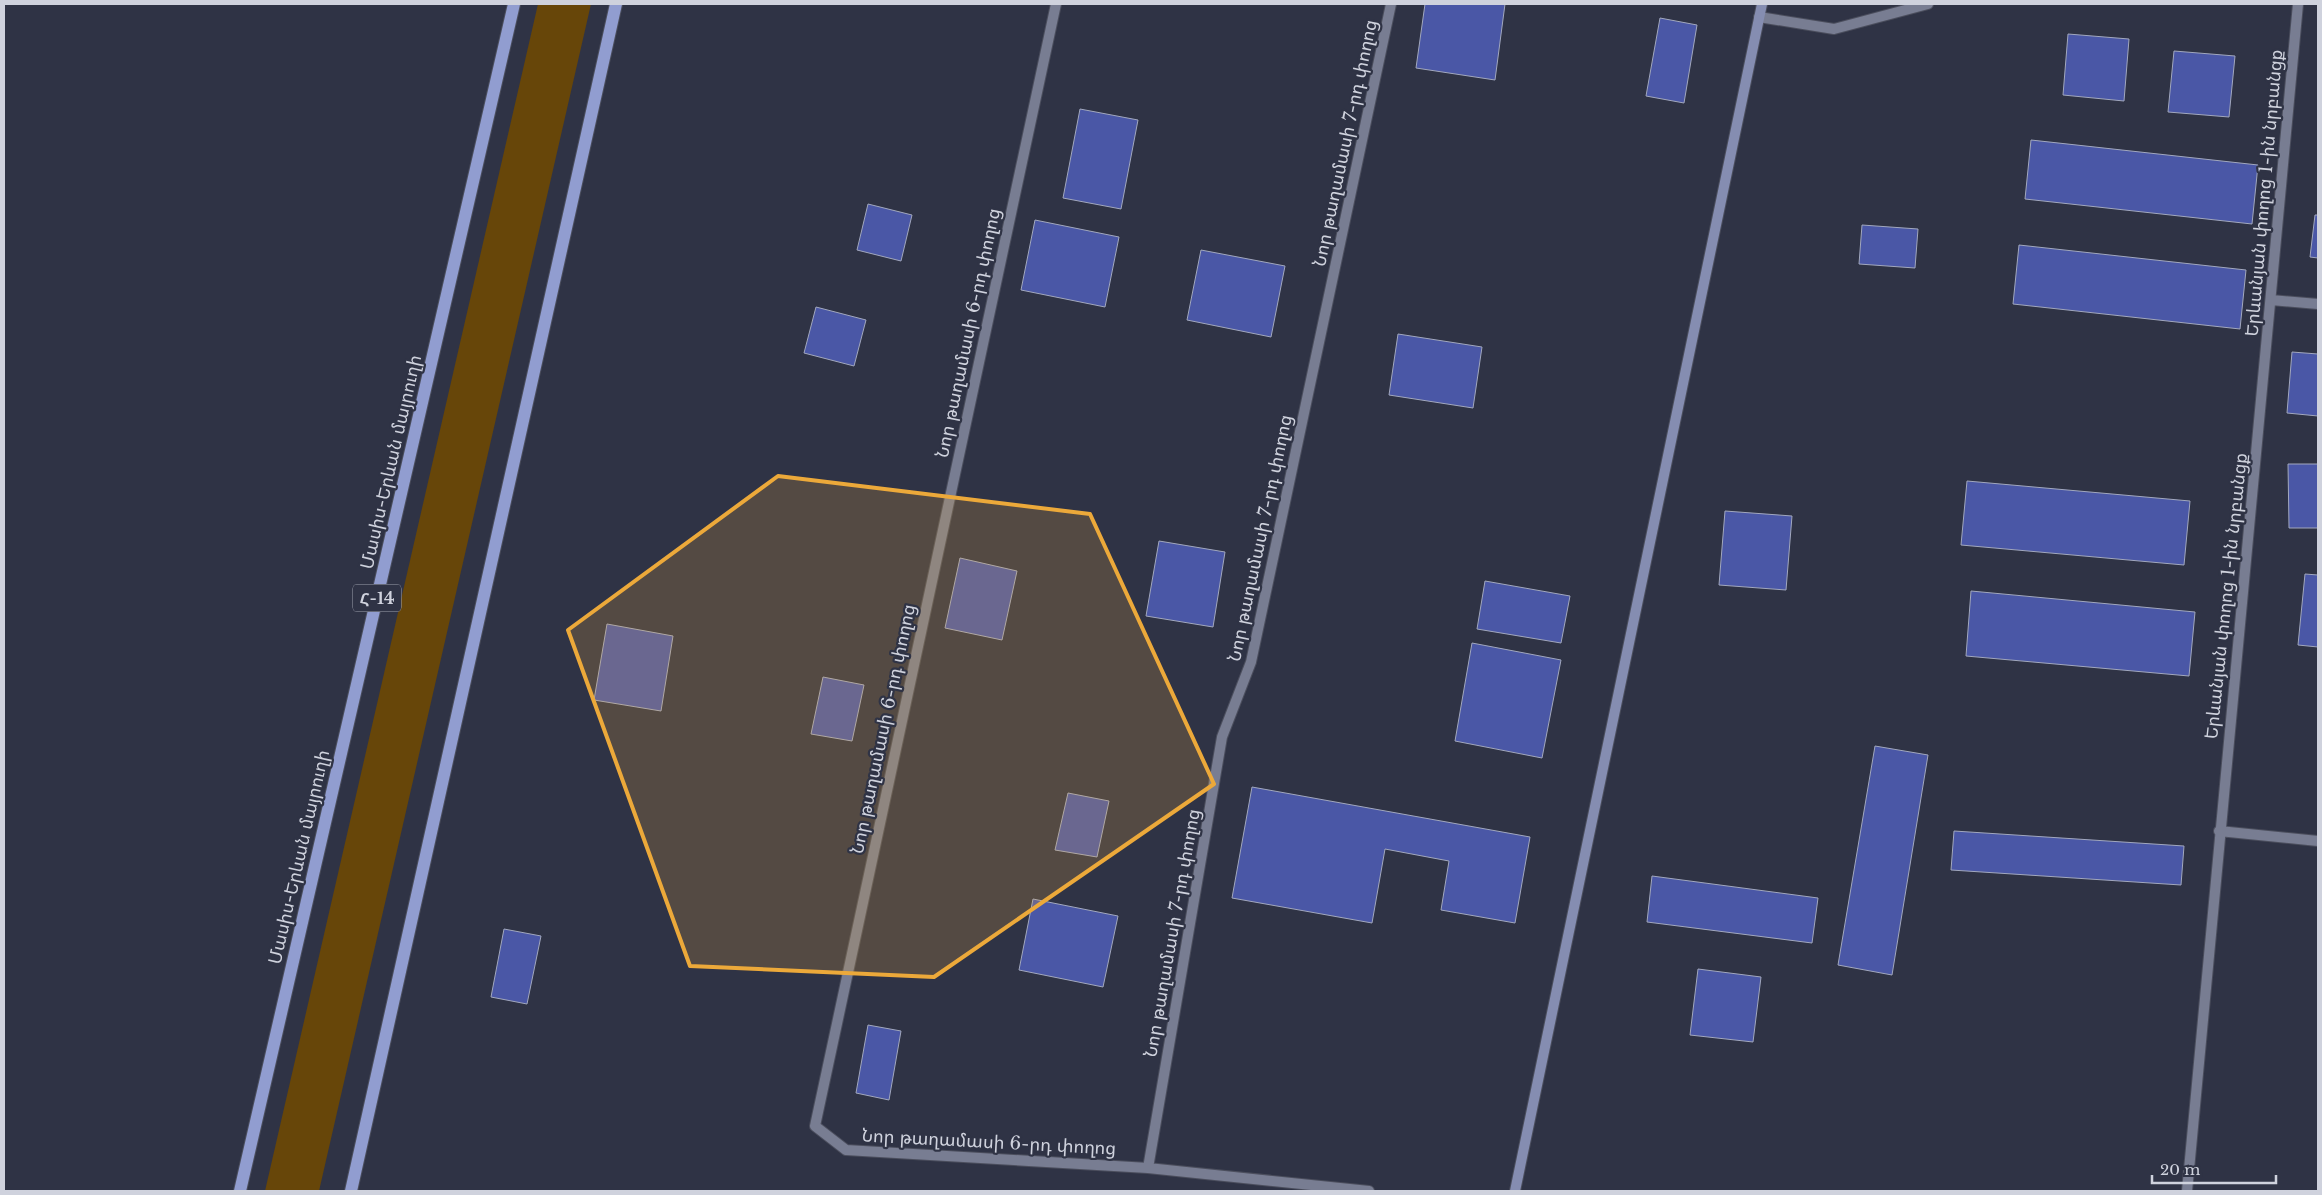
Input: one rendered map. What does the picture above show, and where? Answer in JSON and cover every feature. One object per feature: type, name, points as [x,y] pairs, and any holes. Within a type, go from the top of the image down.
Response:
[{"type":"main road","name":"Մասիս-Երևան մայրուղի","points":[[240,1191],[514,4]]},
{"type":"main road","points":[[351,1191],[616,4]]},
{"type":"main road","points":[[1515,1191],[1762,4]]},
{"type":"street","name":"Նոր թաղամասի 6-րդ փողոց","points":[[1056,4],[815,1126],[846,1150],[1148,1168]]},
{"type":"street","name":"Նոր թաղամասի 7-րդ փողոց","points":[[1148,1168],[1222,737],[1251,662],[1391,4]]},
{"type":"street","points":[[1759,17],[1834,29],[1928,4]]},
{"type":"street","name":"Երևանյան փողոց 1-ին նրբանցք","points":[[2187,1191],[2219,831],[2298,4]]},
{"type":"street","points":[[2271,300],[2318,304]]},
{"type":"street","points":[[2219,831],[2318,841]]},
{"type":"street","points":[[1148,1168],[1369,1191]]},
{"type":"highlighted area","points":[[778,476],[1090,514],[1214,784],[934,977],[690,966],[568,630]]},
{"type":"shaded area","points":[[538,4],[591,4],[319,1191],[265,1191]]},
{"type":"building","points":[[1425,4],[1505,4],[1495,80],[1416,68]]},
{"type":"building","points":[[1660,18],[1697,25],[1684,103],[1646,96]]},
{"type":"building","points":[[2068,34],[2129,39],[2124,101],[2063,95]]},
{"type":"building","points":[[2174,51],[2235,56],[2229,117],[2168,112]]},
{"type":"building","points":[[1080,109],[1138,120],[1121,209],[1063,198]]},
{"type":"building","points":[[2031,140],[2258,165],[2252,224],[2025,199]]},
{"type":"building","points":[[868,204],[912,215],[901,261],[857,250]]},
{"type":"building","points":[[2315,215],[2318,215],[2318,258],[2310,257]]},
{"type":"building","points":[[1035,220],[1119,237],[1105,307],[1021,290]]},
{"type":"building","points":[[1862,225],[1918,229],[1915,268],[1859,264]]},
{"type":"building","points":[[2019,245],[2246,270],[2240,329],[2013,304]]},
{"type":"building","points":[[1201,250],[1285,266],[1271,337],[1187,320]]},
{"type":"building","points":[[816,307],[866,320],[854,366],[804,353]]},
{"type":"building","points":[[1398,334],[1482,347],[1473,408],[1389,395]]},
{"type":"building","points":[[2292,352],[2318,354],[2318,416],[2287,413]]},
{"type":"building","points":[[2288,464],[2318,464],[2318,528],[2289,528]]},
{"type":"building","points":[[1967,481],[2190,501],[2184,565],[1961,545]]},
{"type":"building","points":[[1725,511],[1792,516],[1786,590],[1719,585]]},
{"type":"building","points":[[1159,541],[1225,552],[1213,627],[1146,616]]},
{"type":"building","points":[[960,558],[1017,571],[1002,640],[945,628]]},
{"type":"building","points":[[2305,574],[2318,575],[2318,647],[2298,645]]},
{"type":"building","points":[[1485,581],[1570,596],[1561,643],[1477,629]]},
{"type":"building","points":[[1971,591],[2195,612],[2189,676],[1966,656]]},
{"type":"building","points":[[607,624],[673,636],[661,711],[594,700]]},
{"type":"building","points":[[1472,643],[1561,660],[1542,758],[1455,741]]},
{"type":"building","points":[[823,677],[864,685],[852,741],[811,734]]},
{"type":"building","points":[[1875,746],[1928,755],[1892,975],[1838,965]]},
{"type":"building","points":[[1252,787],[1530,837],[1515,923],[1441,910],[1449,861],[1385,849],[1372,923],[1232,898]]},
{"type":"building","points":[[1068,793],[1109,801],[1097,857],[1055,850]]},
{"type":"building","points":[[1954,831],[2184,846],[2181,885],[1951,870]]},
{"type":"building","points":[[1652,876],[1818,898],[1812,943],[1647,922]]},
{"type":"building","points":[[1033,899],[1118,916],[1103,987],[1019,970]]},
{"type":"building","points":[[504,929],[541,936],[527,1004],[491,997]]},
{"type":"building","points":[[1698,969],[1761,977],[1753,1042],[1690,1035]]},
{"type":"building","points":[[868,1025],[901,1031],[889,1100],[856,1093]]}]
